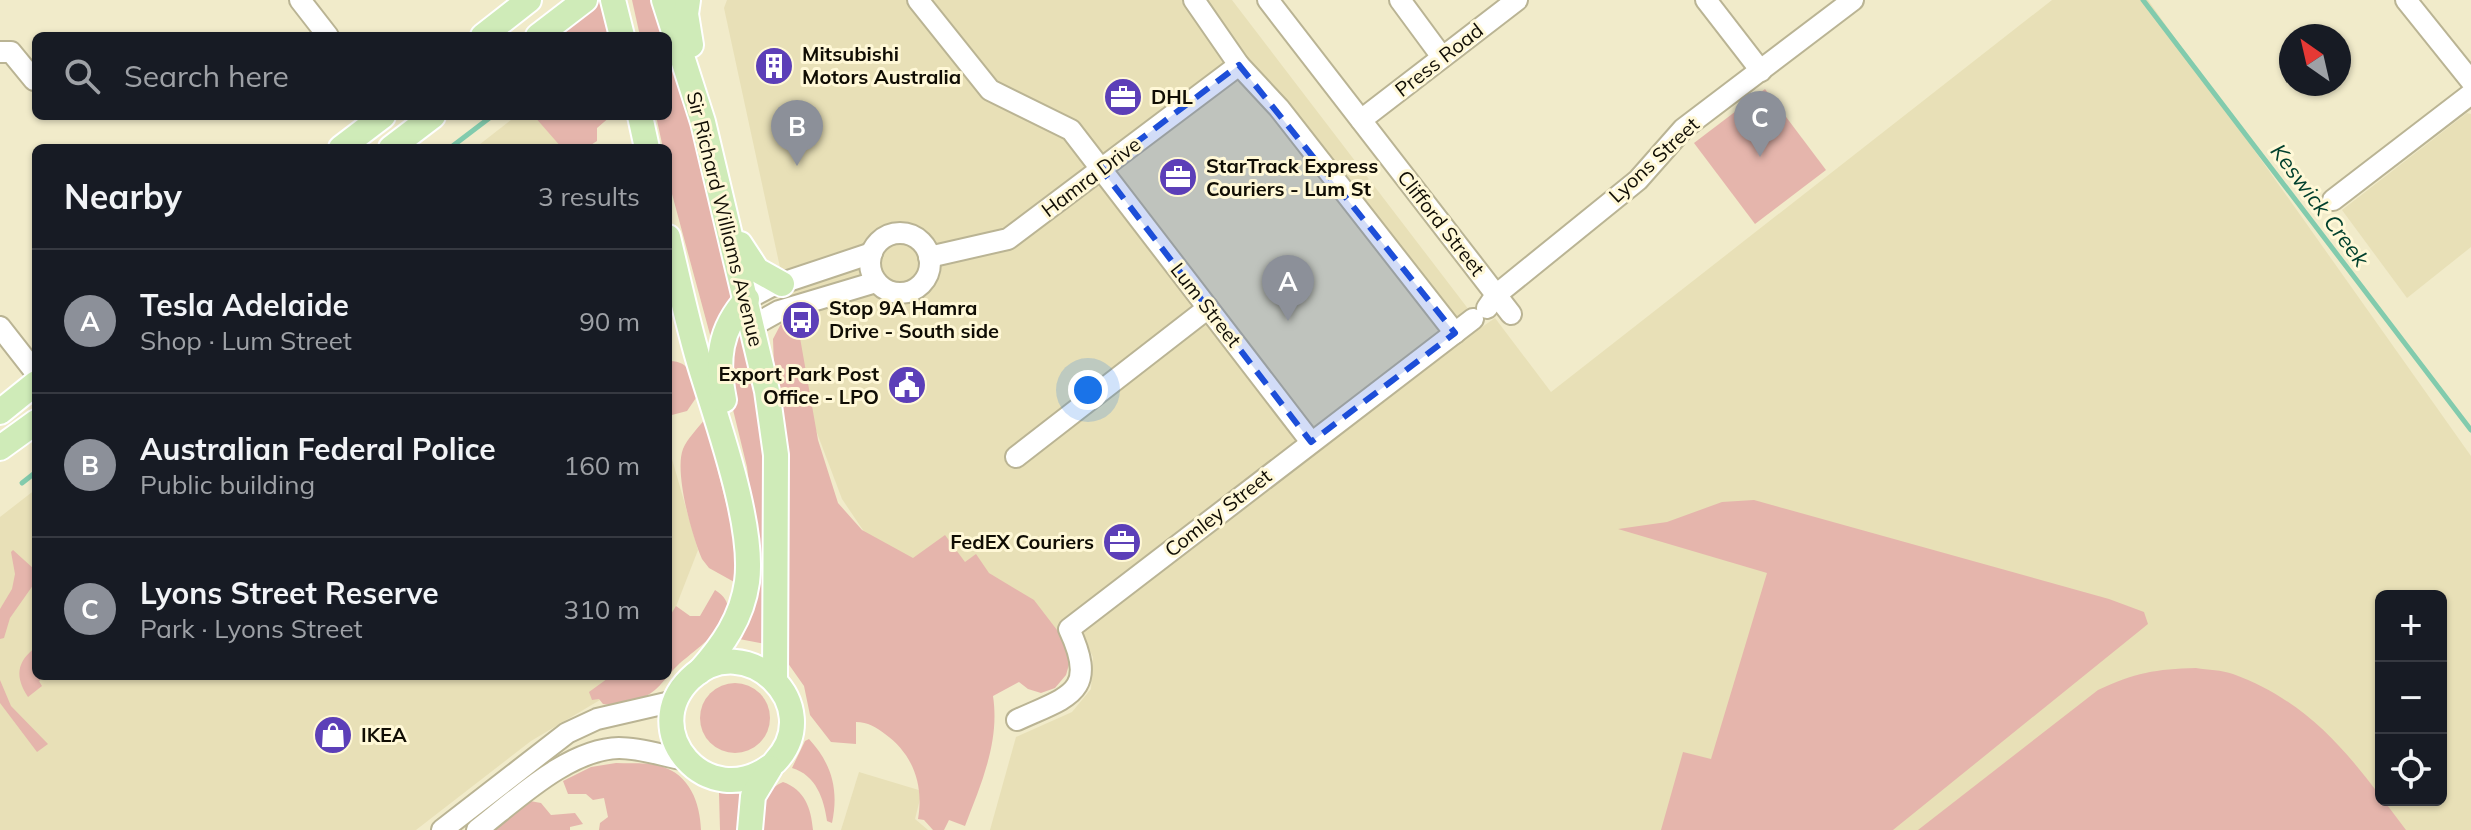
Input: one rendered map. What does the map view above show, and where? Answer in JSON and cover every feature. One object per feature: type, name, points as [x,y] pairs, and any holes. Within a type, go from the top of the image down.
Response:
[{"type":"main road","points":[[486,32],[518,0]]},
{"type":"main road","points":[[487,32],[529,0]]},
{"type":"main road","points":[[543,32],[585,0]]},
{"type":"main road","points":[[613,0],[621,32]]},
{"type":"main road","name":"Sir Richard Williams Avenue","points":[[664,0],[703,122],[754,325],[767,391],[776,455],[775,680]]},
{"type":"main road","points":[[688,0],[686,14],[703,122]]},
{"type":"main road","points":[[346,144],[378,120]]},
{"type":"main road","points":[[396,144],[428,120]]},
{"type":"main road","points":[[640,120],[646,144]]},
{"type":"main road","points":[[726,217],[748,260],[767,277],[782,284]]},
{"type":"main road","points":[[672,253],[738,497],[748,556],[745,596],[734,626],[699,672]]},
{"type":"main road","points":[[738,497],[735,442],[718,372],[725,330],[747,299]]},
{"type":"main road","points":[[0,412],[32,386]]},
{"type":"main road","points":[[0,448],[32,425]]},
{"type":"main road","points":[[750,830],[753,796],[787,743],[792,717],[783,691],[762,670],[730,662],[714,665],[689,680],[675,701],[672,722],[675,742],[686,760],[701,773],[722,781],[749,779],[773,764]]},
{"type":"street","points":[[300,0],[325,32]]},
{"type":"street","name":"Lum Street","points":[[918,0],[990,90],[1071,130],[1311,442]]},
{"type":"street","points":[[1194,0],[1239,65],[1279,108],[1455,333]]},
{"type":"street","name":"Clifford Street","points":[[1268,0],[1361,120],[1485,307],[1511,314]]},
{"type":"street","points":[[1400,0],[1442,57]]},
{"type":"street","name":"Press Road","points":[[1361,120],[1517,0]]},
{"type":"street","points":[[1706,0],[1761,71]]},
{"type":"street","name":"Lyons Street","points":[[1485,307],[1638,180],[1683,129],[1853,0]]},
{"type":"street","points":[[2406,0],[2471,81]]},
{"type":"street","points":[[0,52],[11,52],[32,78]]},
{"type":"street","name":"Hamra Drive","points":[[929,257],[1008,239],[1239,65]]},
{"type":"street","points":[[2333,200],[2471,94]]},
{"type":"street","points":[[901,234],[919,241],[929,257],[927,276],[914,289],[897,293],[889,291],[876,282],[870,263],[872,253],[883,238],[901,234]]},
{"type":"street","points":[[747,299],[872,253]]},
{"type":"street","points":[[754,325],[779,311],[876,282]]},
{"type":"street","name":"Comley Street","points":[[1017,720],[1067,696],[1078,686],[1081,678],[1080,659],[1069,629],[1485,307]]},
{"type":"street","points":[[1016,457],[1208,308]]},
{"type":"street","points":[[0,327],[32,368]]},
{"type":"street","points":[[442,830],[567,733],[597,719],[675,701]]},
{"type":"street","points":[[477,830],[547,777],[597,751],[633,748],[686,760]]},
{"type":"highlighted area","points":[[1239,65],[1455,333],[1311,442],[1101,169]]},
{"type":"shaded area","points":[[594,0],[603,0],[610,32],[562,32],[556,29]]},
{"type":"shaded area","points":[[632,0],[651,0],[665,32],[639,32]]},
{"type":"shaded area","points":[[727,0],[1232,0],[1482,327],[1495,318],[1551,392],[2052,0],[2148,0],[2471,456],[2471,830],[990,830],[1016,737],[1072,712],[1091,689],[1093,657],[1079,630],[1050,652],[869,539],[842,499],[814,425],[724,8]]},
{"type":"shaded area","points":[[672,54],[740,297],[712,342],[672,194],[672,144],[662,144],[657,120],[672,120]]},
{"type":"shaded area","points":[[1765,89],[1826,170],[1755,224],[1694,143]]},
{"type":"shaded area","points":[[2467,113],[2471,114],[2471,247],[2407,298],[2342,210]]},
{"type":"shaded area","points":[[511,120],[559,120],[578,144],[480,144]]},
{"type":"shaded area","points":[[538,120],[606,120],[597,128],[597,141],[592,144],[558,144]]},
{"type":"shaded area","points":[[796,315],[818,440],[838,503],[862,530],[913,558],[945,535],[965,562],[976,554],[989,573],[1034,600],[1067,643],[1070,661],[1066,675],[1055,688],[1041,693],[1019,682],[993,696],[991,746],[983,779],[965,826],[949,820],[944,830],[933,830],[924,820],[918,819],[918,782],[914,771],[903,751],[878,729],[856,722],[856,744],[831,742],[810,715],[804,686],[785,659],[773,339],[783,320]]},
{"type":"shaded area","points":[[748,322],[768,496],[765,644],[734,638],[756,535],[747,467],[726,381],[738,323]]},
{"type":"shaded area","points":[[672,361],[686,367],[698,395],[687,411],[672,415]]},
{"type":"shaded area","points":[[705,419],[735,539],[736,583],[709,568],[702,559],[685,504],[681,473],[683,449]]},
{"type":"shaded area","points":[[672,459],[698,550],[672,617]]},
{"type":"shaded area","points":[[32,492],[32,680],[624,680],[605,697],[531,741],[416,830],[0,830],[0,517]]},
{"type":"shaded area","points":[[1754,500],[2109,599],[2144,612],[2148,624],[1893,830],[1661,830],[1683,752],[1711,759],[1767,573],[1618,529],[1667,522],[1722,502]]},
{"type":"shaded area","points":[[13,550],[32,567],[32,587],[10,618],[4,638],[0,639],[0,609],[12,589],[15,574]]},
{"type":"shaded area","points":[[715,590],[725,599],[728,609],[724,620],[707,640],[672,672],[672,612],[676,606],[690,616],[700,616]]},
{"type":"shaded area","points":[[32,650],[32,680],[40,680],[42,686],[28,697],[21,683],[20,670]]},
{"type":"shaded area","points":[[2196,668],[2229,673],[2288,702],[2332,739],[2375,789],[2375,806],[2388,806],[2406,830],[1918,830],[2098,690],[2146,673]]},
{"type":"shaded area","points":[[0,680],[11,706],[48,744],[37,752],[0,703]]},
{"type":"shaded area","points":[[606,680],[664,680],[651,693],[625,703],[603,704],[599,699],[592,700],[589,692]]},
{"type":"shaded area","points":[[742,683],[764,698],[770,718],[768,732],[760,743],[749,751],[728,753],[710,743],[702,732],[700,711],[710,693],[721,685]]},
{"type":"shaded area","points":[[809,739],[823,758],[832,778],[835,799],[832,823],[827,821],[824,804],[813,782],[792,768],[805,741]]},
{"type":"shaded area","points":[[616,763],[655,765],[679,776],[695,800],[701,830],[599,830],[600,823],[608,817],[604,798],[593,800],[586,794],[568,794],[563,781],[591,767]]},
{"type":"shaded area","points":[[859,772],[922,791],[915,819],[928,830],[841,830]]},
{"type":"shaded area","points":[[783,782],[791,785],[806,801],[813,830],[758,830],[767,796]]},
{"type":"shaded area","points":[[719,793],[741,794],[740,830],[720,830]]},
{"type":"shaded area","points":[[530,801],[541,803],[551,815],[575,813],[583,824],[570,827],[570,830],[493,830]]},
{"type":"waterway","name":"Keswick Creek","points":[[2143,0],[2471,430]]},
{"type":"waterway","points":[[455,144],[487,120]]},
{"type":"waterway","points":[[22,483],[32,475]]},
{"type":"place","name":"Mitsubishi Motors Australia","points":[[774,66]]},
{"type":"place","name":"DHL","points":[[1123,97]]},
{"type":"place","name":"Lyons Street Reserve","points":[[1760,157]]},
{"type":"place","name":"Australian Federal Police","points":[[797,166]]},
{"type":"place","name":"StarTrack Express Couriers - Lum St","points":[[1178,177]]},
{"type":"place","name":"Stop 9A Hamra Drive - South side","points":[[801,320]]},
{"type":"place","name":"Tesla Adelaide","points":[[1288,321]]},
{"type":"place","name":"Export Park Post Office - LPO","points":[[907,385]]},
{"type":"place","name":"FedEX Couriers","points":[[1122,542]]},
{"type":"place","name":"IKEA","points":[[333,735]]}]
